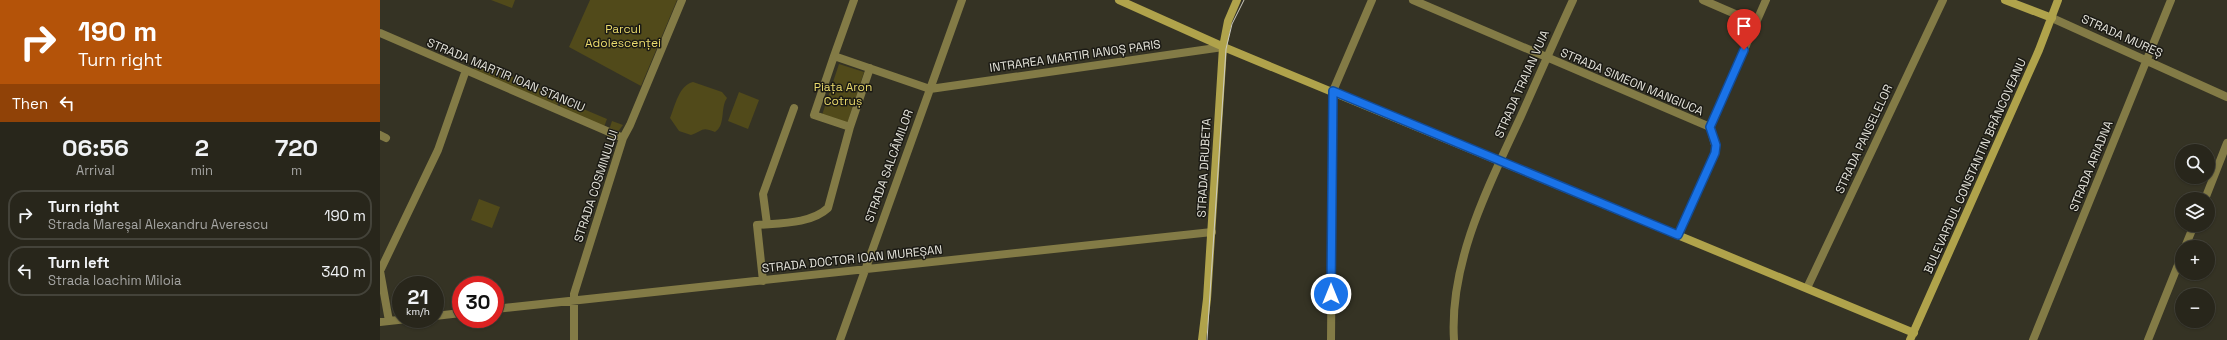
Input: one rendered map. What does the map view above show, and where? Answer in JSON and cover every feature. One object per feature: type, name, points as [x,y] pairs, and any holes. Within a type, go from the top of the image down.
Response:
[{"type":"street","name":"STRADA COSMINULUI","points":[[574,340],[572,301],[622,138],[632,120],[682,0]]},
{"type":"street","points":[[850,127],[814,115],[854,0]]},
{"type":"street","name":"STRADA SALCÂMILOR","points":[[840,340],[962,0]]},
{"type":"street","points":[[1119,0],[1223,47],[1333,91],[1500,162],[1807,288],[1912,336]]},
{"type":"street","name":"STRADA DRUBETA","points":[[1202,340],[1212,232],[1223,47],[1228,21],[1237,0]]},
{"type":"street","points":[[1331,340],[1333,91],[1372,0]]},
{"type":"street","name":"STRADA SIMEON MANGIUCA","points":[[1413,0],[1546,59],[1710,127]]},
{"type":"street","name":"STRADA TRAIAN VUIA","points":[[1454,340],[1455,296],[1464,259],[1478,217],[1500,162],[1573,0]]},
{"type":"street","points":[[1703,0],[1756,23]]},
{"type":"street","points":[[1678,235],[1715,153],[1716,145],[1710,127],[1766,0]]},
{"type":"street","name":"STRADA PANSELELOR","points":[[1807,288],[1943,0]]},
{"type":"street","name":"STRADA MUREȘ","points":[[2005,0],[2052,18],[2227,97]]},
{"type":"street","name":"BULEVARDUL CONSTANTIN BRÂNCOVEANU","points":[[1912,336],[2052,18],[2058,0]]},
{"type":"street","name":"STRADA ARIADNA","points":[[2033,340],[2171,0]]},
{"type":"street","name":"STRADA MARTIR IOAN STANCIU","points":[[380,33],[622,138]]},
{"type":"street","name":"INTRAREA MARTIR IANOȘ PARIS","points":[[930,89],[1223,47]]},
{"type":"street","points":[[834,56],[930,89]]},
{"type":"street","points":[[763,280],[757,225],[820,215],[828,208],[850,127],[870,68]]},
{"type":"street","points":[[389,321],[380,271],[438,150],[466,70]]},
{"type":"street","points":[[767,224],[763,194],[794,108]]},
{"type":"street","points":[[2208,192],[2227,143]]},
{"type":"street","name":"STRADA DOCTOR IOAN MUREȘAN","points":[[504,308],[1212,232]]},
{"type":"street","points":[[2148,340],[2175,272]]},
{"type":"street","points":[[380,322],[392,321]]},
{"type":"green space","points":[[491,0],[515,0],[512,8]]},
{"type":"green space","name":"Parcul Adolescenței","points":[[590,0],[677,0],[641,86],[569,47]]},
{"type":"green space","points":[[477,62],[560,97],[556,109],[472,73]]},
{"type":"green space","name":"Piața Aron Cotruș","points":[[839,64],[864,72],[847,124],[822,115]]},
{"type":"green space","points":[[693,82],[722,92],[727,98],[721,125],[715,132],[704,129],[691,135],[679,131],[670,118],[684,87]]},
{"type":"green space","points":[[739,92],[759,100],[748,129],[728,121]]},
{"type":"green space","points":[[562,100],[607,119],[604,127],[559,109]]},
{"type":"green space","points":[[612,121],[623,125],[617,133],[609,130]]},
{"type":"green space","points":[[479,199],[500,207],[492,228],[471,220]]},
{"type":"tram line","points":[[1207,340],[1226,49],[1232,24],[1244,0]]},
{"type":"route","points":[[1331,294],[1333,91],[1678,235],[1712,162],[1716,145],[1710,127],[1744,50]]}]
